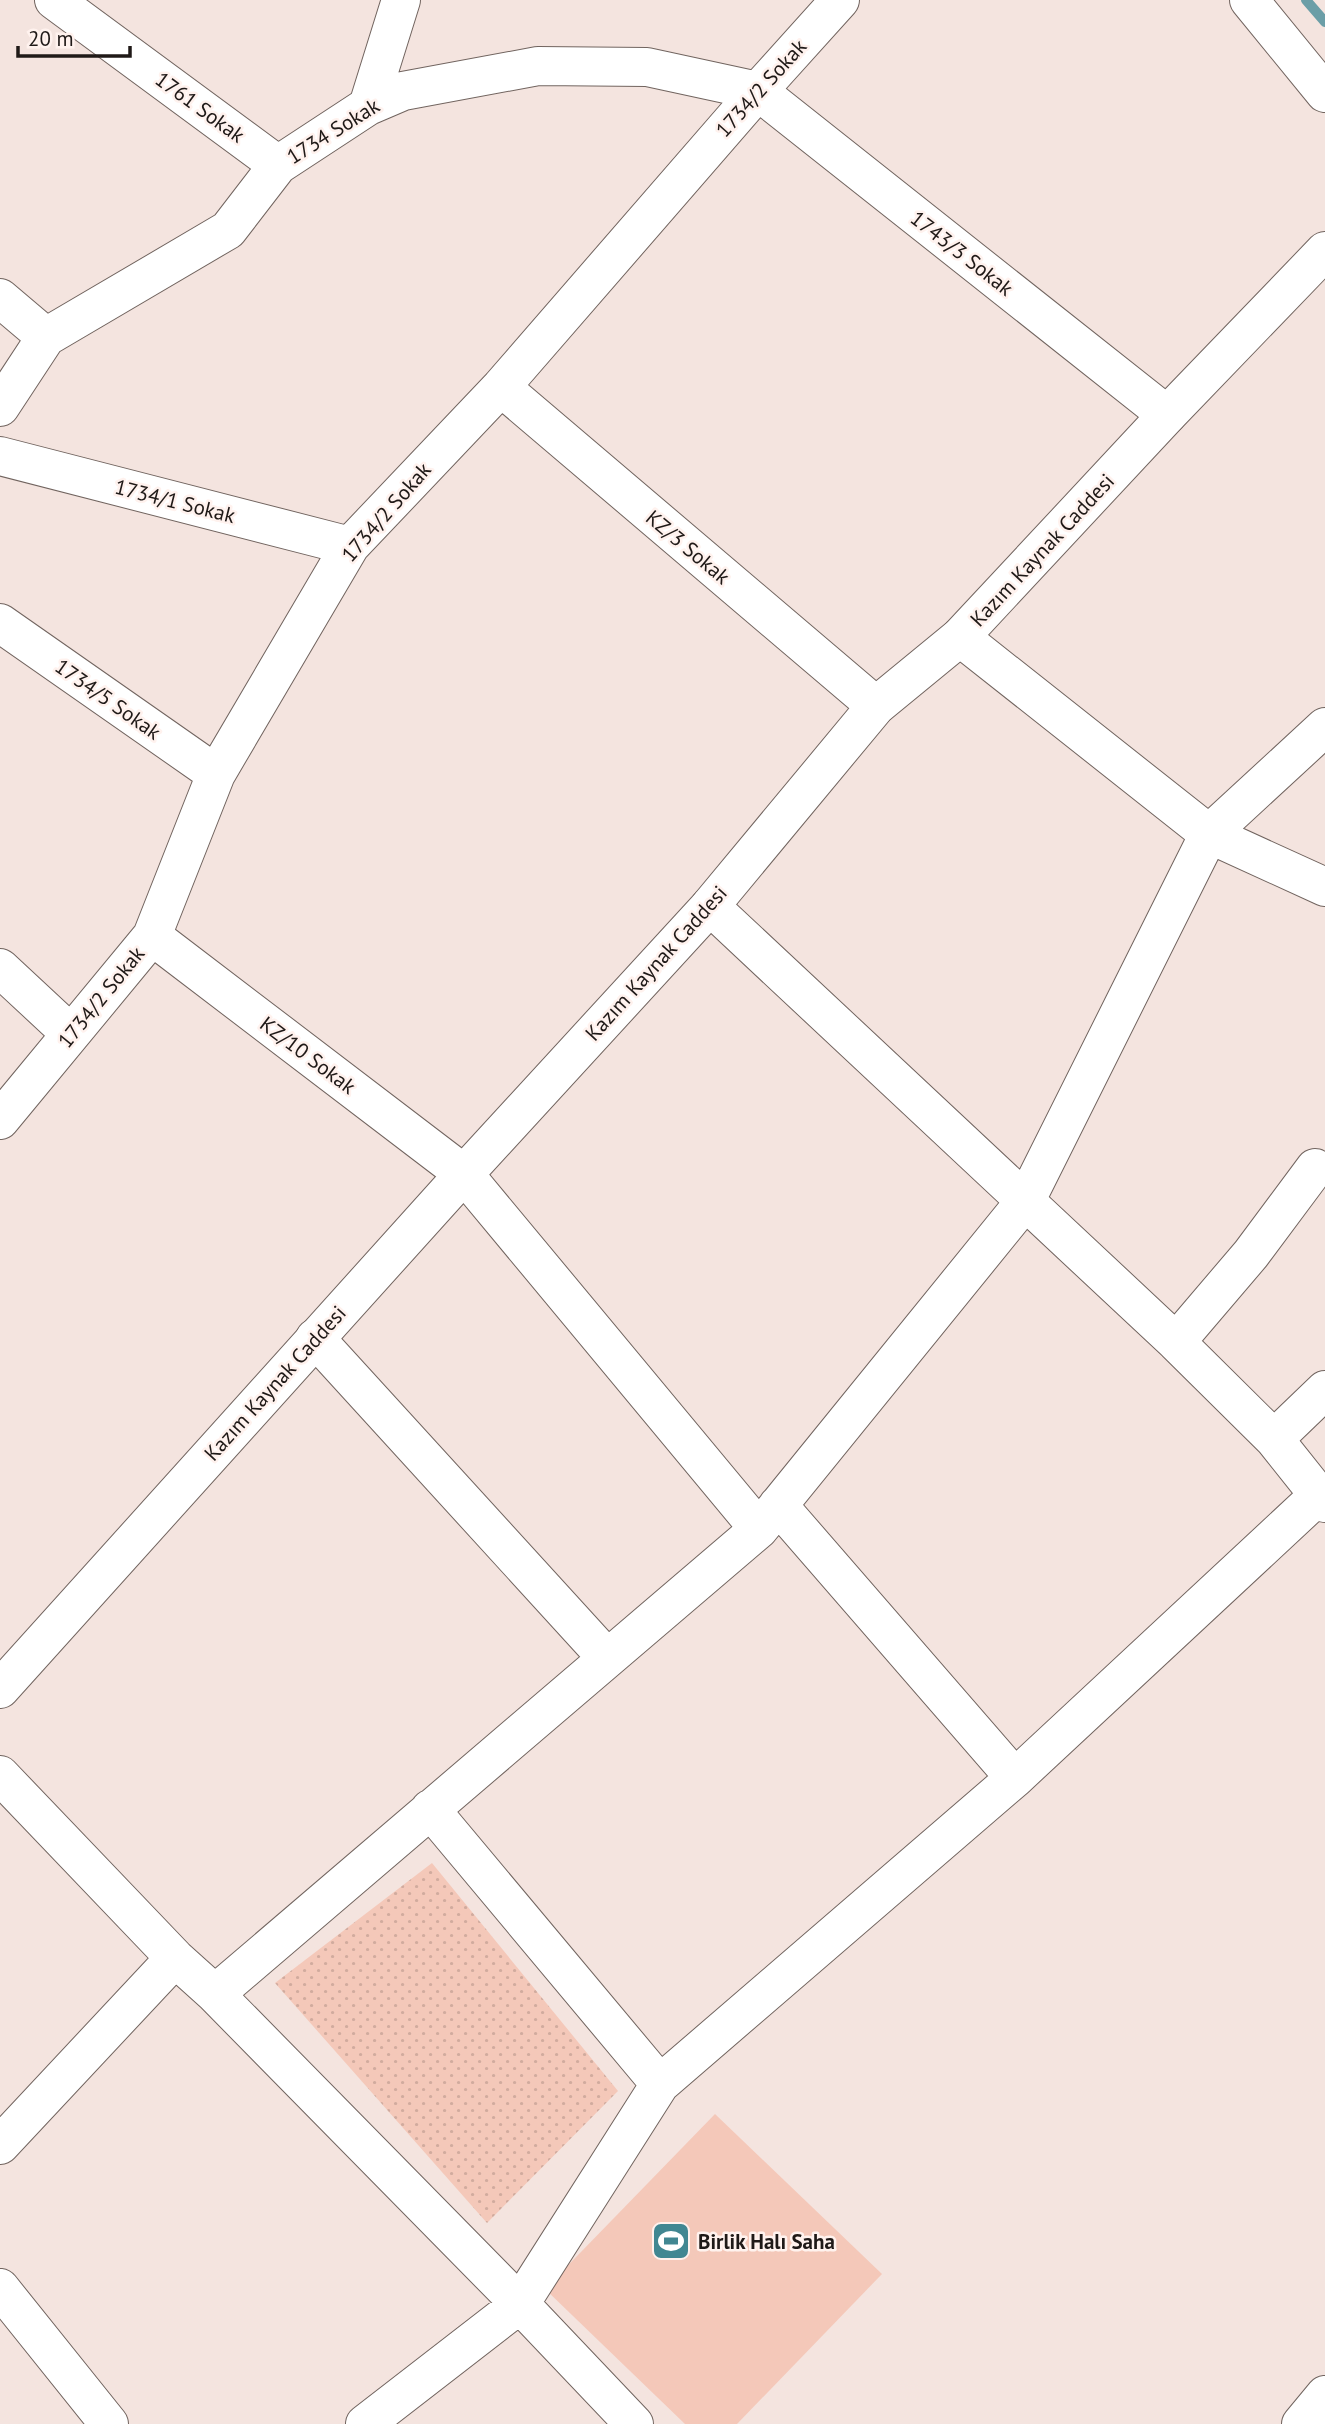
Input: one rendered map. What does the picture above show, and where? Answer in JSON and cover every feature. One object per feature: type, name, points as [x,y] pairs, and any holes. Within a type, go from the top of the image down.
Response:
[{"type":"street","name":"1761 Sokak","points":[[54,0],[278,165]]},
{"type":"street","points":[[369,106],[401,0]]},
{"type":"street","name":"1734/2 Sokak","points":[[0,1121],[152,936],[216,775],[350,546],[501,387],[840,0]]},
{"type":"street","points":[[1249,0],[1325,93]]},
{"type":"street","name":"1734 Sokak","points":[[0,407],[46,337],[228,230],[278,165],[369,106],[403,91],[538,66],[647,66],[758,91]]},
{"type":"street","name":"1743/3 Sokak","points":[[758,91],[1167,415]]},
{"type":"street","name":"Kazım Kaynak Caddesi","points":[[0,1689],[315,1338],[710,906],[876,706],[960,638],[1167,415],[1325,251]]},
{"type":"street","points":[[0,298],[46,337]]},
{"type":"street","name":"KZ/3 Sokak","points":[[501,387],[876,706]]},
{"type":"street","name":"1734/1 Sokak","points":[[0,456],[350,546]]},
{"type":"street","name":"1734/5 Sokak","points":[[0,623],[216,775]]},
{"type":"street","points":[[960,638],[1209,834],[1325,887]]},
{"type":"street","points":[[215,1994],[769,1517],[1026,1200],[1209,834],[1325,727]]},
{"type":"street","points":[[365,2424],[520,2304],[660,2084],[1015,1778],[1321,1499],[1274,1438],[1176,1342],[710,906]]},
{"type":"street","name":"KZ/10 Sokak","points":[[152,936],[464,1174],[769,1517],[1015,1778]]},
{"type":"street","points":[[0,968],[71,1034]]},
{"type":"street","points":[[1176,1342],[1251,1254],[1315,1168]]},
{"type":"street","points":[[315,1338],[607,1658]]},
{"type":"street","points":[[1274,1438],[1325,1390]]},
{"type":"street","points":[[0,1775],[174,1958],[215,1994],[634,2424]]},
{"type":"street","points":[[430,1809],[660,2084]]},
{"type":"street","points":[[0,2145],[174,1958]]},
{"type":"street","points":[[0,2288],[109,2424]]},
{"type":"street","points":[[1301,2424],[1325,2395]]},
{"type":"shaded area","points":[[432,1863],[618,2091],[487,2223],[275,1983]]},
{"type":"shaded area","points":[[715,2114],[882,2274],[737,2424],[685,2424],[545,2289]]},
{"type":"waterway","points":[[1306,0],[1325,22]]},
{"type":"place","name":"Birlik Halı Saha","points":[[671,2241]]}]
